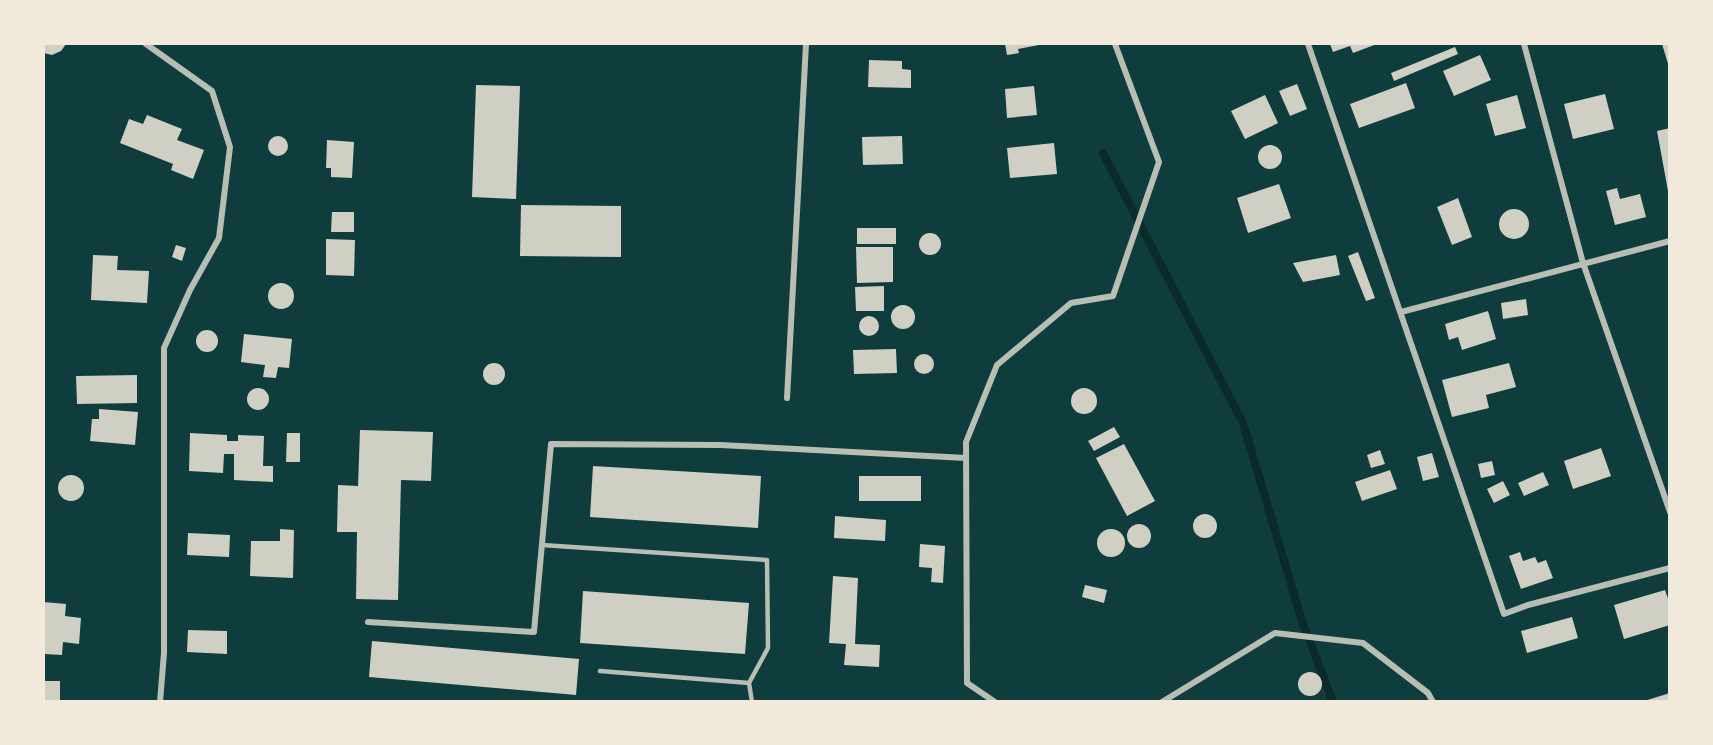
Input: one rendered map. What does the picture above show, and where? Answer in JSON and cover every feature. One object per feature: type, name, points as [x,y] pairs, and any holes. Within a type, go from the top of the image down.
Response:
[{"type":"street","points":[[146,44],[212,91],[230,147],[219,238],[190,290],[164,348],[164,653],[160,702]]},
{"type":"street","points":[[787,398],[806,44]]},
{"type":"street","points":[[995,702],[967,683],[966,442],[997,365],[1071,303],[1113,296],[1159,162],[1115,44]]},
{"type":"street","points":[[1308,44],[1504,614],[1528,605],[1670,567]]},
{"type":"street","points":[[1524,44],[1584,262],[1670,512]]},
{"type":"street","points":[[1401,312],[1670,241]]},
{"type":"street","points":[[368,622],[534,632],[551,444],[720,445],[966,458]]},
{"type":"street","points":[[1162,702],[1275,633],[1363,644],[1428,693],[1433,702]]},
{"type":"lane","points":[[542,545],[767,560],[768,648],[749,683],[752,702]]},
{"type":"lane","points":[[600,671],[749,683]]},
{"type":"building","points":[[44,44],[66,44],[61,51],[52,55],[44,53]]},
{"type":"building","points":[[1005,44],[1039,45],[1018,49],[1019,53],[1007,55]]},
{"type":"building","points":[[1330,44],[1377,44],[1353,53],[1350,46],[1333,52]]},
{"type":"building","points":[[1662,44],[1670,44],[1670,67],[1669,67]]},
{"type":"building","points":[[1455,47],[1458,54],[1394,81],[1391,73]]},
{"type":"building","points":[[1480,55],[1491,80],[1454,96],[1443,71]]},
{"type":"building","points":[[869,60],[902,61],[902,69],[911,70],[911,88],[868,87]]},
{"type":"building","points":[[1406,83],[1415,108],[1359,128],[1350,104]]},
{"type":"building","points":[[1297,84],[1307,109],[1290,116],[1279,91]]},
{"type":"building","points":[[476,85],[520,86],[516,199],[472,197]]},
{"type":"building","points":[[1034,86],[1037,115],[1007,118],[1005,89]]},
{"type":"building","points":[[1605,94],[1614,129],[1573,139],[1564,104]]},
{"type":"building","points":[[1265,95],[1278,123],[1245,139],[1231,111]]},
{"type":"building","points":[[1517,95],[1526,128],[1495,136],[1486,104]]},
{"type":"building","points":[[147,115],[182,129],[177,140],[204,150],[193,179],[171,170],[173,164],[120,143],[129,119],[143,124]]},
{"type":"building","points":[[1670,128],[1670,191],[1668,191],[1657,131]]},
{"type":"building","points":[[274,136],[282,136],[288,142],[288,150],[282,156],[274,156],[268,150],[268,142]]},
{"type":"building","points":[[902,136],[903,164],[863,165],[862,137]]},
{"type":"building","points":[[327,140],[354,142],[352,178],[331,177],[331,168],[326,168]]},
{"type":"building","points":[[1054,143],[1057,174],[1010,178],[1007,148]]},
{"type":"building","points":[[1270,145],[1275,146],[1281,152],[1281,162],[1275,168],[1270,169],[1265,168],[1259,162],[1258,157],[1259,152],[1265,146]]},
{"type":"building","points":[[1279,184],[1291,218],[1248,233],[1237,198]]},
{"type":"building","points":[[1617,188],[1620,199],[1640,194],[1646,217],[1615,225],[1606,191]]},
{"type":"building","points":[[1458,198],[1472,237],[1452,245],[1437,207]]},
{"type":"building","points":[[521,205],[621,206],[621,257],[520,256]]},
{"type":"building","points":[[1514,209],[1525,213],[1529,224],[1525,235],[1514,239],[1503,235],[1499,224],[1503,213]]},
{"type":"building","points":[[332,212],[354,212],[354,232],[331,232]]},
{"type":"building","points":[[857,228],[896,228],[896,244],[857,244]]},
{"type":"building","points":[[926,233],[934,233],[941,240],[941,248],[934,255],[926,255],[919,248],[919,240]]},
{"type":"building","points":[[326,239],[355,240],[354,276],[326,275]]},
{"type":"building","points":[[176,245],[186,248],[182,261],[172,257]]},
{"type":"building","points":[[856,247],[893,247],[893,282],[857,283]]},
{"type":"building","points":[[1358,252],[1375,298],[1366,301],[1348,256]]},
{"type":"building","points":[[93,255],[118,256],[117,270],[149,271],[147,303],[91,300]]},
{"type":"building","points":[[1336,255],[1340,275],[1303,282],[1293,263]]},
{"type":"building","points":[[281,283],[290,287],[294,296],[290,305],[281,309],[272,305],[268,296],[272,287]]},
{"type":"building","points":[[884,286],[884,311],[856,311],[855,287]]},
{"type":"building","points":[[1526,299],[1528,315],[1503,319],[1501,303]]},
{"type":"building","points":[[903,305],[912,308],[915,317],[912,326],[903,329],[894,326],[891,317],[894,308]]},
{"type":"building","points":[[1488,311],[1496,339],[1462,350],[1458,337],[1449,340],[1445,324]]},
{"type":"building","points":[[869,316],[876,319],[879,326],[876,333],[869,336],[862,333],[859,326],[862,319]]},
{"type":"building","points":[[207,330],[215,333],[218,341],[215,349],[207,352],[199,349],[196,341],[199,333]]},
{"type":"building","points":[[244,334],[292,339],[289,368],[278,367],[276,378],[263,377],[265,365],[241,362]]},
{"type":"building","points":[[896,349],[897,373],[854,374],[853,350]]},
{"type":"building","points":[[920,354],[928,354],[934,360],[934,368],[928,374],[920,374],[914,368],[914,360]]},
{"type":"building","points":[[494,363],[502,366],[505,374],[502,382],[494,385],[486,382],[483,374],[486,366]]},
{"type":"building","points":[[1509,363],[1516,387],[1486,395],[1489,408],[1452,417],[1442,380]]},
{"type":"building","points":[[137,375],[137,403],[77,404],[76,376]]},
{"type":"building","points":[[258,388],[266,391],[269,399],[266,407],[258,410],[250,407],[247,399],[250,391]]},
{"type":"building","points":[[1084,388],[1093,392],[1097,401],[1093,410],[1084,414],[1075,410],[1071,401],[1075,392]]},
{"type":"building","points":[[99,409],[138,412],[135,445],[90,441],[92,419],[99,419]]},
{"type":"building","points":[[1114,427],[1120,437],[1094,451],[1088,441]]},
{"type":"building","points":[[360,430],[433,432],[431,481],[401,480],[398,600],[356,599],[357,532],[337,532],[338,485],[358,486]]},
{"type":"building","points":[[190,433],[227,435],[227,441],[238,441],[238,435],[264,436],[263,466],[273,466],[273,482],[234,480],[234,454],[224,454],[223,473],[189,471]]},
{"type":"building","points":[[287,433],[300,433],[300,462],[286,462]]},
{"type":"building","points":[[1124,444],[1155,501],[1127,516],[1096,458]]},
{"type":"building","points":[[1601,448],[1611,476],[1573,489],[1564,461]]},
{"type":"building","points":[[1380,450],[1385,464],[1371,468],[1367,455]]},
{"type":"building","points":[[1432,453],[1439,477],[1423,481],[1417,457]]},
{"type":"building","points":[[1492,461],[1495,475],[1481,478],[1478,464]]},
{"type":"building","points":[[593,466],[761,476],[758,528],[590,517]]},
{"type":"building","points":[[1390,470],[1397,489],[1362,501],[1355,482]]},
{"type":"building","points":[[1543,472],[1549,485],[1524,496],[1518,483]]},
{"type":"building","points":[[71,475],[80,479],[84,488],[80,497],[71,501],[62,497],[58,488],[62,479]]},
{"type":"building","points":[[859,476],[921,476],[921,501],[859,501]]},
{"type":"building","points":[[1503,481],[1510,495],[1494,503],[1487,489]]},
{"type":"building","points":[[1205,514],[1213,518],[1217,526],[1213,534],[1205,538],[1197,534],[1193,526],[1197,518]]},
{"type":"building","points":[[835,516],[886,520],[885,541],[834,538]]},
{"type":"building","points":[[1139,524],[1144,525],[1150,531],[1150,541],[1144,547],[1139,548],[1134,547],[1128,541],[1127,536],[1128,531],[1134,525]]},
{"type":"building","points":[[280,529],[294,530],[293,578],[250,576],[251,541],[280,541]]},
{"type":"building","points":[[1111,529],[1121,533],[1125,543],[1121,553],[1111,557],[1101,553],[1097,543],[1101,533]]},
{"type":"building","points":[[188,533],[230,535],[229,557],[187,555]]},
{"type":"building","points":[[920,544],[945,546],[943,583],[931,582],[932,568],[919,567]]},
{"type":"building","points":[[1520,552],[1523,561],[1535,557],[1538,563],[1546,560],[1553,578],[1521,589],[1509,556]]},
{"type":"building","points":[[833,576],[858,578],[855,644],[880,645],[879,667],[844,665],[846,644],[829,643]]},
{"type":"building","points":[[1085,585],[1107,590],[1104,603],[1082,597]]},
{"type":"building","points":[[1665,590],[1670,604],[1670,625],[1624,639],[1614,605]]},
{"type":"building","points":[[583,591],[749,603],[745,654],[580,643]]},
{"type":"building","points":[[44,602],[66,604],[65,616],[81,618],[79,644],[63,642],[62,655],[44,654]]},
{"type":"building","points":[[1572,617],[1578,638],[1527,653],[1521,631]]},
{"type":"building","points":[[188,630],[227,631],[227,654],[187,652]]},
{"type":"building","points":[[372,641],[579,659],[576,695],[369,677]]},
{"type":"building","points":[[1310,672],[1319,675],[1322,684],[1319,693],[1310,696],[1301,693],[1298,684],[1301,675]]},
{"type":"building","points":[[44,681],[60,681],[60,702],[44,702]]},
{"type":"building","points":[[1670,693],[1670,702],[1644,702],[1644,701]]},
{"type":"waterway","points":[[1103,153],[1243,423],[1302,621],[1333,702]]}]
